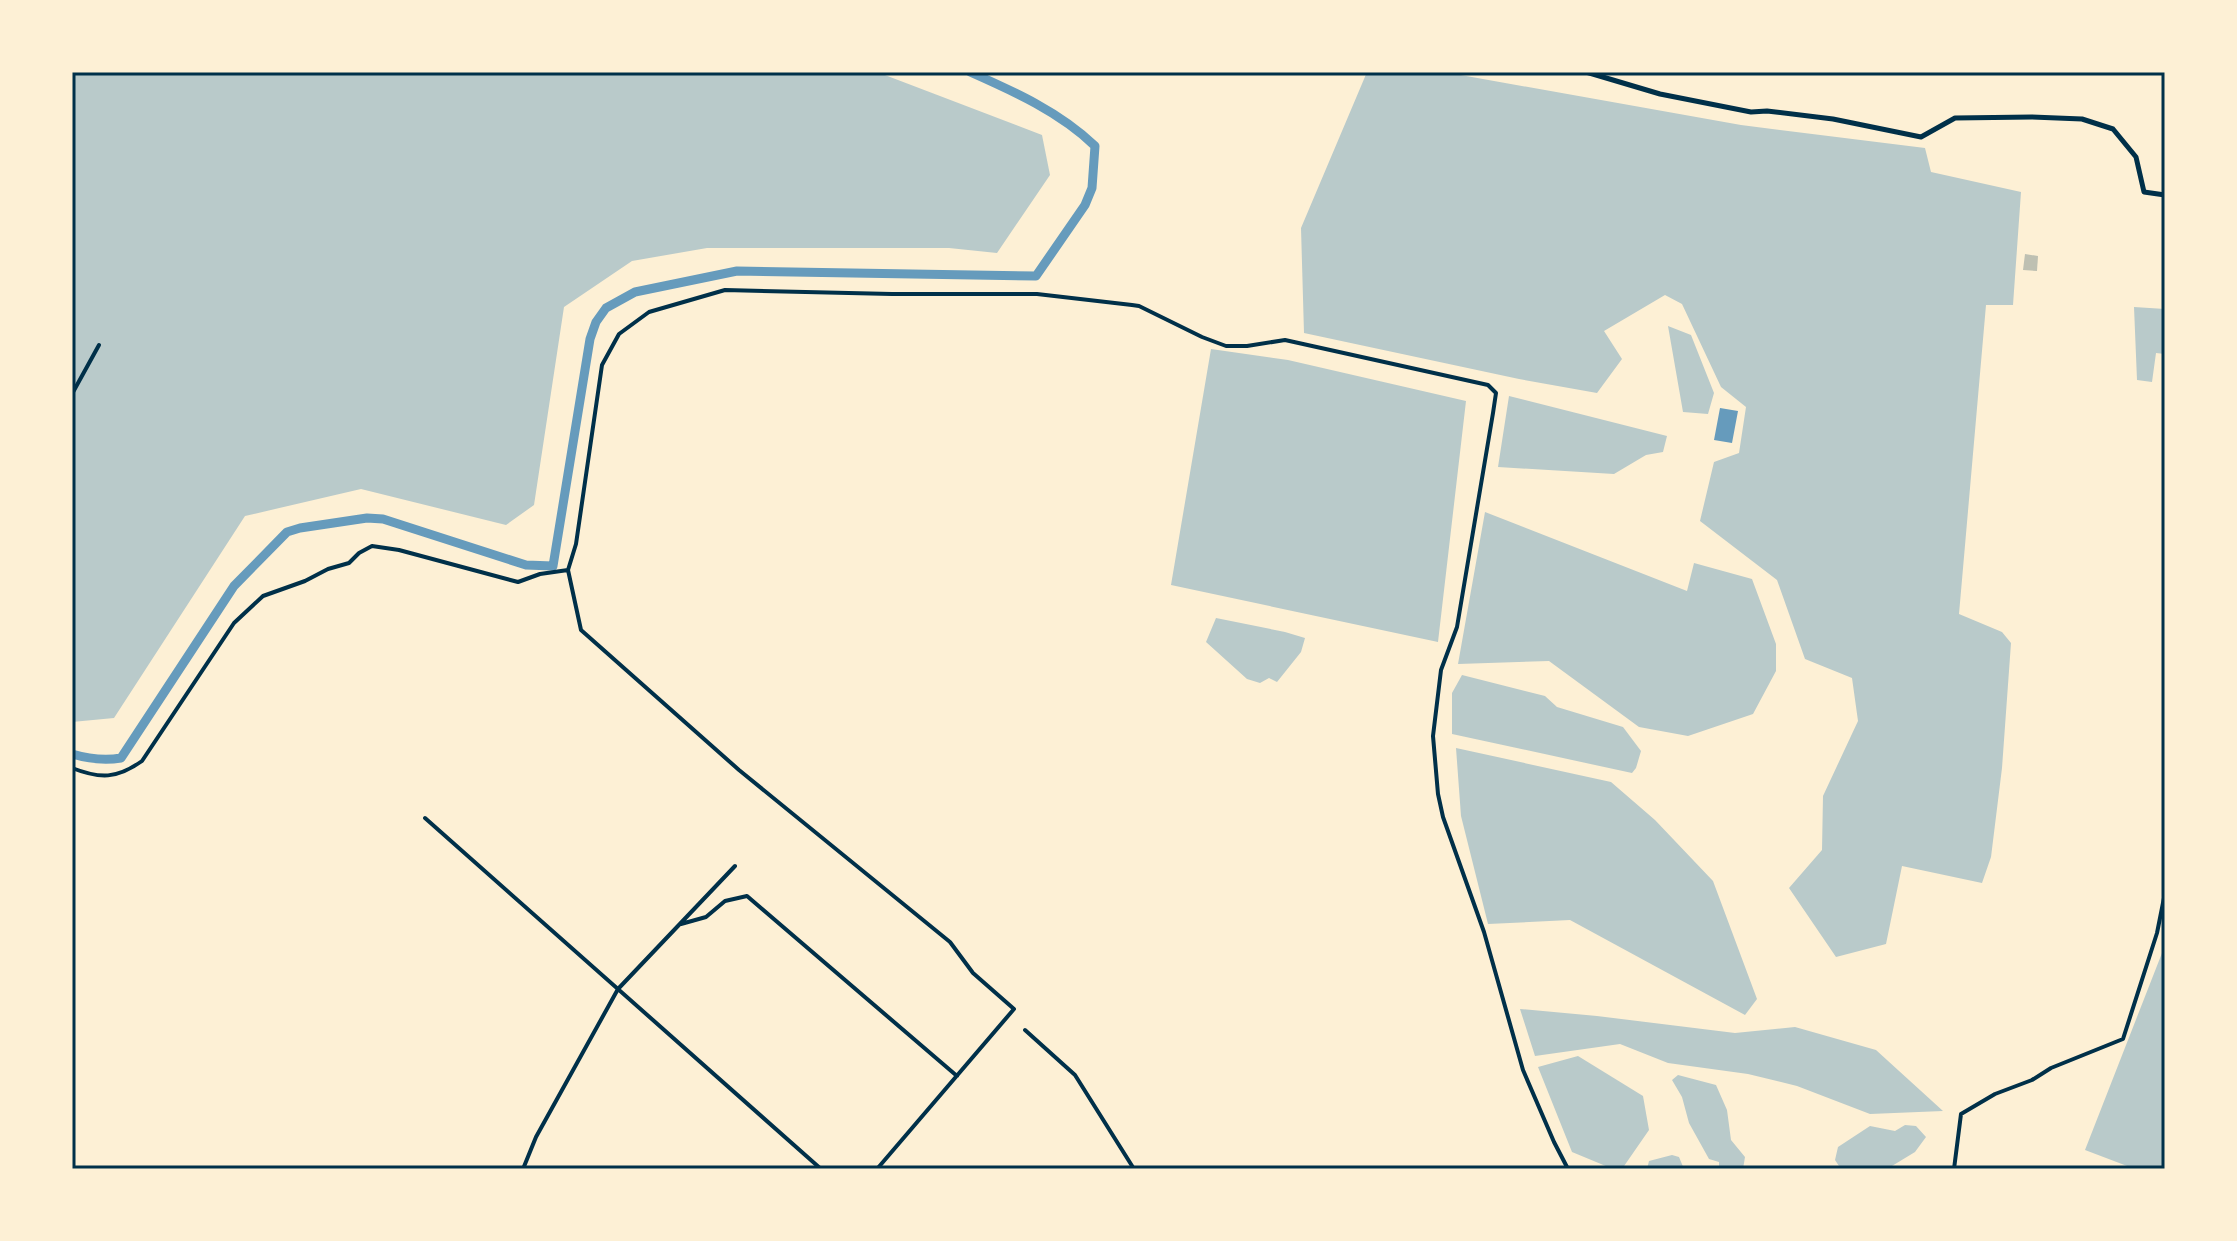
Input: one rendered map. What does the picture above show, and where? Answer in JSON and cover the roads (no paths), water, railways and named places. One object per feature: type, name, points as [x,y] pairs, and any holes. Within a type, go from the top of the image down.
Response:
[{"type":"street","points":[[1586,72],[1660,94],[1751,112],[1833,119],[1921,137],[1955,118],[2082,119],[2113,129],[2136,157],[2144,192],[2165,195]]},
{"type":"street","points":[[877,1169],[1014,1009],[973,973],[950,942],[739,770],[581,630],[568,570],[576,544],[602,365],[619,334],[649,312],[725,290],[1037,294],[1139,306],[1226,346],[1285,340],[1488,385],[1496,393],[1457,627],[1441,670],[1433,736],[1438,794],[1443,817],[1484,932],[1523,1070],[1568,1169]]},
{"type":"street","points":[[72,394],[99,345]]},
{"type":"street","points":[[72,768],[109,776],[127,772],[142,761],[234,623],[253,604],[263,596],[349,563],[372,546],[399,550],[518,582],[540,574],[568,570]]},
{"type":"street","points":[[425,818],[821,1169]]},
{"type":"street","points":[[523,1169],[536,1137],[618,989],[735,866]]},
{"type":"street","points":[[1954,1169],[1961,1114],[2051,1068],[2123,1039],[2157,933],[2165,893]]},
{"type":"street","points":[[680,924],[706,917],[725,901],[747,896],[957,1076]]},
{"type":"street","points":[[1025,1030],[1075,1075],[1134,1169]]},
{"type":"water","points":[[1720,408],[1738,411],[1732,443],[1714,440]]},
{"type":"waterway","points":[[72,754],[96,759],[121,758],[234,586],[287,532],[367,518],[383,519],[526,565],[553,566],[590,339],[596,322],[606,308],[635,292],[737,271],[1036,276],[1085,205],[1092,188],[1095,146],[1051,113],[970,72]]}]
